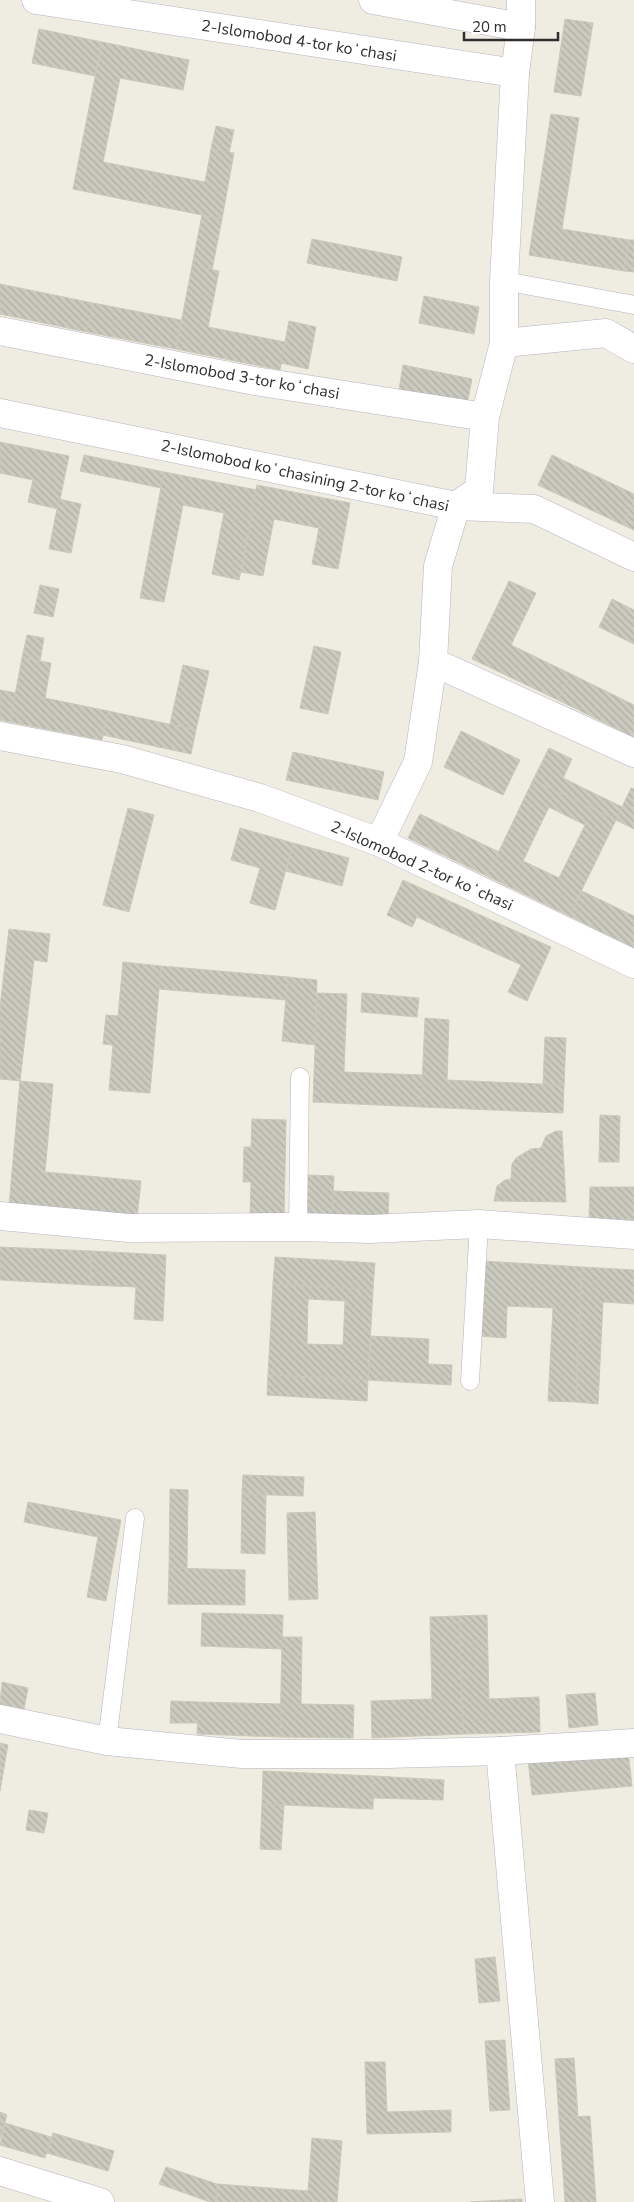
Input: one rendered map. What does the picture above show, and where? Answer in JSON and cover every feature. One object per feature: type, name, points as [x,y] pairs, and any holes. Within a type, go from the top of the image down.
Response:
[{"type":"street","name":"2-Islomobod 4-tor koʻchasi","points":[[36,0],[515,73]]},
{"type":"street","points":[[373,0],[521,27]]},
{"type":"street","points":[[456,506],[479,490],[485,416],[504,343],[504,282],[515,73],[521,27],[521,0]]},
{"type":"street","name":"2-Islomobod 3-tor koʻchasi","points":[[0,331],[255,381],[485,416]]},
{"type":"street","points":[[504,343],[606,333],[634,349]]},
{"type":"street","name":"2-Islomobod koʻchasining 2-tor koʻchasi","points":[[0,412],[456,506],[438,566],[433,662],[418,762],[379,842]]},
{"type":"street","points":[[456,506],[534,509],[634,557]]},
{"type":"street","points":[[433,662],[634,753]]},
{"type":"street","name":"2-Islomobod 2-tor koʻchasi","points":[[0,736],[122,758],[260,798],[379,842],[634,964]]},
{"type":"street","points":[[0,1216],[128,1228],[298,1227],[370,1229],[479,1224],[634,1235]]},
{"type":"street","points":[[0,1719],[106,1741],[242,1754],[388,1754],[500,1751],[634,1742]]},
{"type":"street","points":[[500,1751],[540,2202]]},
{"type":"street","points":[[0,2171],[100,2202]]},
{"type":"lane","points":[[504,282],[634,305]]},
{"type":"lane","points":[[298,1227],[300,1077]]},
{"type":"lane","points":[[470,1381],[479,1224]]},
{"type":"lane","points":[[106,1741],[135,1518]]},
{"type":"building","points":[[565,19],[593,23],[581,96],[554,92]]},
{"type":"building","points":[[39,29],[102,42],[95,76],[32,63]]},
{"type":"building","points":[[102,42],[189,60],[183,90],[120,78],[103,162],[154,172],[147,204],[73,189]]},
{"type":"building","points":[[551,114],[579,118],[562,229],[629,240],[624,271],[529,255]]},
{"type":"building","points":[[216,126],[234,130],[229,153],[211,149]]},
{"type":"building","points":[[211,149],[234,153],[222,219],[147,204],[154,172],[205,182]]},
{"type":"building","points":[[202,215],[222,219],[212,270],[192,266]]},
{"type":"building","points":[[312,239],[402,257],[397,281],[307,263]]},
{"type":"building","points":[[629,240],[634,240],[634,272],[624,271]]},
{"type":"building","points":[[192,266],[219,271],[208,327],[285,342],[280,370],[176,349]]},
{"type":"building","points":[[0,284],[93,303],[87,332],[0,314]]},
{"type":"building","points":[[424,296],[479,307],[474,334],[419,323]]},
{"type":"building","points":[[93,303],[181,320],[176,349],[87,332]]},
{"type":"building","points":[[289,321],[316,327],[308,369],[281,363]]},
{"type":"building","points":[[403,365],[472,379],[467,404],[399,390]]},
{"type":"building","points":[[0,442],[69,456],[58,509],[28,502],[33,480],[0,473]]},
{"type":"building","points":[[84,455],[164,472],[161,488],[80,471]]},
{"type":"building","points":[[552,455],[634,494],[634,501],[623,525],[538,485]]},
{"type":"building","points":[[164,472],[257,490],[239,580],[212,574],[224,513],[183,505],[164,602],[140,598]]},
{"type":"building","points":[[257,485],[350,503],[338,569],[312,564],[319,528],[274,519],[263,576],[241,572]]},
{"type":"building","points":[[59,499],[81,504],[71,553],[49,549]]},
{"type":"building","points":[[634,501],[634,530],[623,525]]},
{"type":"building","points":[[509,581],[536,593],[511,645],[571,674],[558,700],[472,659]]},
{"type":"building","points":[[40,585],[59,589],[53,617],[34,613]]},
{"type":"building","points":[[612,599],[634,610],[634,644],[599,627]]},
{"type":"building","points":[[27,635],[44,638],[40,661],[22,658]]},
{"type":"building","points":[[314,646],[341,652],[328,714],[300,708]]},
{"type":"building","points":[[22,658],[51,663],[45,698],[108,711],[102,740],[10,722]]},
{"type":"building","points":[[183,665],[209,671],[196,730],[170,724]]},
{"type":"building","points":[[571,674],[634,705],[634,737],[558,700]]},
{"type":"building","points":[[0,690],[16,693],[10,722],[0,720]]},
{"type":"building","points":[[108,711],[196,730],[191,754],[103,735]]},
{"type":"building","points":[[461,731],[520,760],[503,795],[444,767]]},
{"type":"building","points":[[549,748],[572,759],[563,778],[622,807],[616,820],[533,780]]},
{"type":"building","points":[[293,752],[384,772],[378,800],[286,780]]},
{"type":"building","points":[[533,780],[616,820],[569,916],[487,876]],"holes":[[[549,807],[585,825],[559,878],[523,861]]]},
{"type":"building","points":[[631,788],[634,789],[634,829],[616,820]]},
{"type":"building","points":[[128,808],[154,815],[129,912],[103,905]]},
{"type":"building","points":[[420,814],[499,852],[487,876],[408,838]]},
{"type":"building","points":[[240,828],[293,843],[275,910],[250,903],[260,868],[231,860]]},
{"type":"building","points":[[293,843],[349,858],[342,886],[286,871]]},
{"type":"building","points":[[403,880],[551,947],[527,1001],[508,992],[521,965],[417,917],[412,927],[387,915]]},
{"type":"building","points":[[582,891],[634,916],[634,948],[569,916]]},
{"type":"building","points":[[9,929],[50,934],[47,962],[34,960],[20,1081],[0,1079],[0,1007]]},
{"type":"building","points":[[123,962],[161,966],[150,1093],[109,1090],[113,1045],[103,1044],[106,1015],[118,1016]]},
{"type":"building","points":[[161,966],[288,977],[286,1000],[159,989]]},
{"type":"building","points":[[288,977],[317,980],[315,1045],[282,1041]]},
{"type":"building","points":[[317,993],[347,994],[344,1072],[423,1075],[421,1107],[313,1102]]},
{"type":"building","points":[[362,993],[419,998],[417,1017],[361,1012]]},
{"type":"building","points":[[425,1018],[449,1020],[447,1080],[564,1085],[563,1113],[421,1107]]},
{"type":"building","points":[[545,1037],[566,1038],[564,1085],[543,1084]]},
{"type":"building","points":[[20,1081],[53,1084],[45,1172],[141,1181],[137,1218],[9,1206]]},
{"type":"building","points":[[600,1115],[620,1116],[619,1162],[599,1162]]},
{"type":"building","points":[[252,1119],[286,1120],[284,1217],[250,1216],[251,1182],[243,1182],[244,1147],[251,1147]]},
{"type":"building","points":[[556,1131],[562,1131],[566,1202],[494,1201],[497,1186],[505,1180],[511,1179],[512,1164],[516,1158],[531,1149],[541,1148],[546,1136]]},
{"type":"building","points":[[307,1175],[334,1176],[332,1216],[306,1215]]},
{"type":"building","points":[[590,1187],[634,1187],[634,1220],[589,1219]]},
{"type":"building","points":[[333,1191],[389,1193],[388,1218],[332,1216]]},
{"type":"building","points":[[0,1247],[91,1251],[90,1285],[0,1280]]},
{"type":"building","points":[[91,1251],[166,1255],[163,1321],[134,1319],[136,1287],[90,1285]]},
{"type":"building","points":[[275,1257],[375,1263],[373,1290],[273,1284]]},
{"type":"building","points":[[483,1261],[582,1267],[576,1402],[548,1401],[553,1308],[507,1306],[506,1338],[479,1336]]},
{"type":"building","points":[[582,1267],[634,1270],[634,1304],[603,1302],[598,1404],[576,1402]]},
{"type":"building","points":[[273,1284],[373,1290],[368,1380],[268,1375]],"holes":[[[308,1299],[345,1301],[343,1345],[307,1344]]]},
{"type":"building","points":[[371,1336],[429,1339],[428,1364],[452,1365],[451,1385],[368,1380]]},
{"type":"building","points":[[268,1375],[368,1380],[367,1401],[267,1395]]},
{"type":"building","points":[[243,1475],[304,1477],[303,1496],[242,1494]]},
{"type":"building","points":[[170,1489],[188,1490],[187,1569],[169,1568]]},
{"type":"building","points":[[242,1494],[266,1495],[265,1554],[241,1553]]},
{"type":"building","points":[[28,1502],[121,1520],[106,1601],[87,1597],[98,1537],[24,1522]]},
{"type":"building","points":[[315,1512],[318,1599],[289,1600],[287,1513]]},
{"type":"building","points":[[169,1568],[245,1570],[245,1605],[168,1604]]},
{"type":"building","points":[[202,1613],[283,1615],[282,1649],[201,1646]]},
{"type":"building","points":[[487,1615],[489,1699],[539,1697],[540,1732],[463,1734],[459,1616]]},
{"type":"building","points":[[459,1616],[463,1734],[372,1738],[371,1701],[432,1699],[430,1617]]},
{"type":"building","points":[[282,1637],[302,1637],[301,1704],[354,1705],[353,1738],[280,1737]]},
{"type":"building","points":[[2,1682],[28,1688],[24,1709],[0,1704]]},
{"type":"building","points":[[595,1693],[598,1725],[569,1728],[566,1695]]},
{"type":"building","points":[[171,1701],[198,1702],[198,1723],[170,1723]]},
{"type":"building","points":[[198,1702],[281,1704],[280,1737],[197,1734]]},
{"type":"building","points":[[0,1743],[8,1745],[0,1791]]},
{"type":"building","points":[[628,1751],[632,1786],[532,1795],[528,1760]]},
{"type":"building","points":[[263,1771],[374,1776],[373,1809],[262,1804]]},
{"type":"building","points":[[374,1776],[444,1780],[443,1800],[373,1798]]},
{"type":"building","points":[[262,1804],[284,1805],[281,1850],[260,1849]]},
{"type":"building","points":[[29,1810],[48,1813],[44,1833],[26,1830]]},
{"type":"building","points":[[495,1957],[500,2001],[479,2003],[475,1959]]},
{"type":"building","points":[[505,2040],[510,2110],[490,2111],[485,2041]]},
{"type":"building","points":[[574,2058],[578,2117],[559,2118],[555,2059]]},
{"type":"building","points":[[365,2062],[385,2062],[387,2112],[451,2110],[451,2132],[367,2134]]},
{"type":"building","points":[[0,2112],[7,2115],[0,2139]]},
{"type":"building","points":[[590,2116],[596,2202],[565,2202],[559,2118]]},
{"type":"building","points":[[5,2123],[51,2137],[45,2158],[0,2145]]},
{"type":"building","points":[[53,2133],[114,2151],[108,2171],[47,2153]]},
{"type":"building","points":[[312,2138],[342,2141],[337,2202],[216,2202],[217,2184],[308,2191]]},
{"type":"building","points":[[166,2167],[217,2184],[216,2202],[210,2202],[159,2184]]},
{"type":"building","points":[[522,2199],[522,2202],[470,2202]]}]
